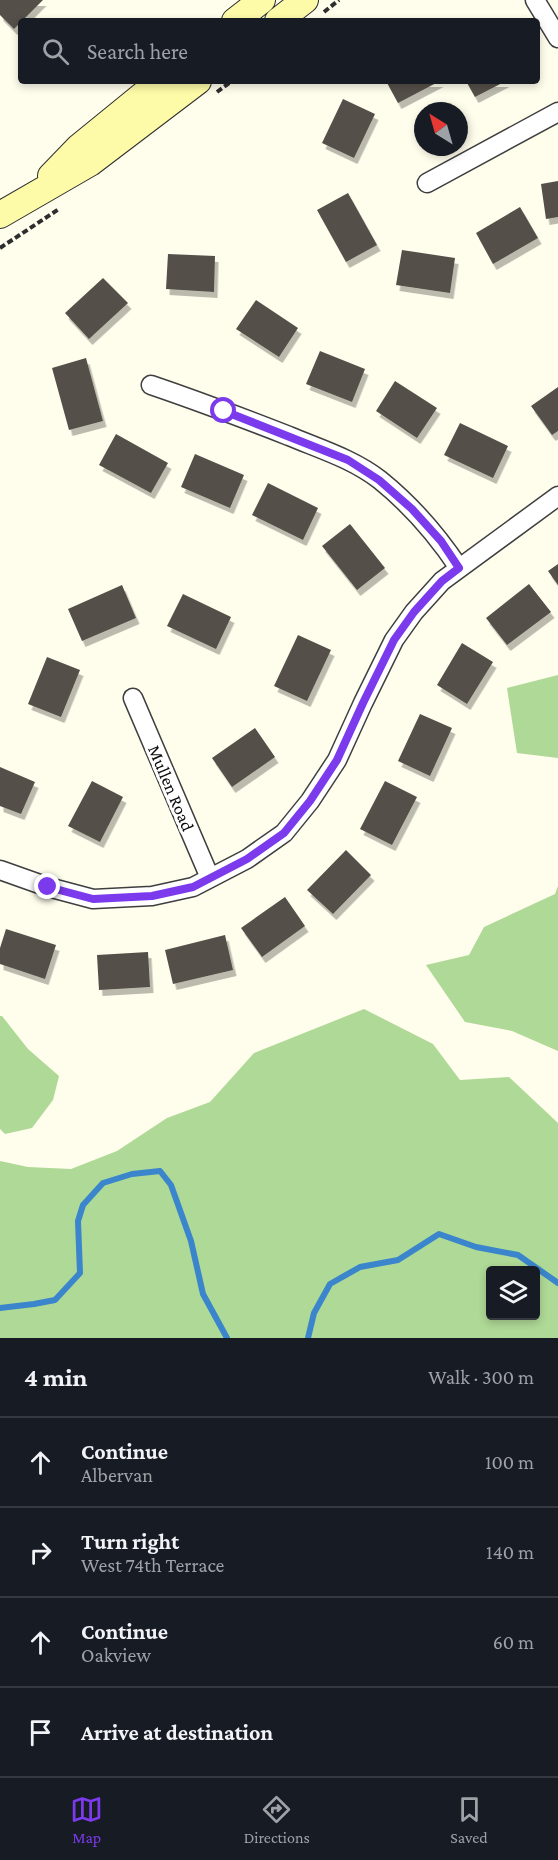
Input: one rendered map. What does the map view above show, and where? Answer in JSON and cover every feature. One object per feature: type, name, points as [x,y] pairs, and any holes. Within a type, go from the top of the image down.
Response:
[{"type":"main road","points":[[239,18],[262,0]]},
{"type":"main road","points":[[282,18],[305,0]]},
{"type":"main road","points":[[34,194],[79,147],[156,84]]},
{"type":"main road","points":[[0,215],[90,163],[194,84]]},
{"type":"street","points":[[535,0],[558,38]]},
{"type":"street","points":[[427,183],[558,112]]},
{"type":"street","points":[[151,385],[348,460],[379,480],[412,509],[441,541],[459,568]]},
{"type":"street","points":[[0,870],[48,887],[93,899],[152,896],[193,887],[247,859],[284,833],[310,801],[337,760],[394,640],[414,612],[442,581],[558,496]]},
{"type":"street","name":"Mullen Road","points":[[133,698],[210,879]]},
{"type":"green space","points":[[558,675],[558,758],[517,753],[507,688]]},
{"type":"green space","points":[[558,886],[558,1051],[512,1031],[465,1022],[426,965],[469,955],[484,927],[555,894]]},
{"type":"green space","points":[[364,1009],[433,1044],[460,1080],[509,1077],[558,1123],[558,1338],[0,1338],[0,1161],[28,1167],[71,1169],[117,1151],[167,1118],[210,1102],[254,1053]]},
{"type":"green space","points":[[0,1016],[28,1049],[59,1076],[53,1100],[32,1128],[5,1134],[0,1129]]},
{"type":"building","points":[[0,0],[43,0],[25,18],[18,18],[18,25],[14,29],[0,15]]},
{"type":"building","points":[[388,84],[434,84],[398,103]]},
{"type":"building","points":[[468,84],[500,84],[475,97]]},
{"type":"building","points":[[343,99],[375,114],[354,158],[322,143]]},
{"type":"building","points":[[558,181],[558,217],[546,219],[541,184]]},
{"type":"building","points":[[348,193],[377,245],[346,262],[317,210]]},
{"type":"building","points":[[520,207],[538,238],[493,264],[476,233]]},
{"type":"building","points":[[402,250],[455,258],[450,293],[396,285]]},
{"type":"building","points":[[168,254],[215,256],[214,292],[166,289]]},
{"type":"building","points":[[103,278],[128,303],[89,339],[65,313]]},
{"type":"building","points":[[256,300],[298,328],[279,357],[236,329]]},
{"type":"building","points":[[320,351],[365,369],[352,402],[306,384]]},
{"type":"building","points":[[86,358],[103,421],[69,430],[52,368]]},
{"type":"building","points":[[395,381],[437,408],[417,438],[376,411]]},
{"type":"building","points":[[558,387],[558,431],[552,435],[531,406]]},
{"type":"building","points":[[460,423],[508,446],[493,478],[444,455]]},
{"type":"building","points":[[116,434],[168,463],[151,493],[99,465]]},
{"type":"building","points":[[195,454],[244,475],[230,508],[181,487]]},
{"type":"building","points":[[268,483],[318,508],[303,540],[252,515]]},
{"type":"building","points":[[350,524],[385,568],[357,590],[322,546]]},
{"type":"building","points":[[558,564],[558,585],[548,571]]},
{"type":"building","points":[[529,584],[551,612],[507,645],[486,618]]},
{"type":"building","points":[[122,585],[136,618],[82,641],[68,609]]},
{"type":"building","points":[[183,594],[231,617],[216,649],[167,626]]},
{"type":"building","points":[[298,635],[331,650],[307,701],[274,686]]},
{"type":"building","points":[[462,643],[493,662],[467,704],[437,685]]},
{"type":"building","points":[[47,657],[80,670],[61,717],[28,704]]},
{"type":"building","points":[[420,714],[452,728],[430,776],[398,761]]},
{"type":"building","points":[[255,728],[275,757],[232,787],[212,758]]},
{"type":"building","points":[[0,767],[35,782],[21,814],[0,806]]},
{"type":"building","points":[[92,781],[123,797],[100,842],[68,826]]},
{"type":"building","points":[[385,781],[417,797],[392,845],[360,829]]},
{"type":"building","points":[[346,850],[371,875],[333,914],[307,890]]},
{"type":"building","points":[[285,897],[305,926],[262,957],[241,928]]},
{"type":"building","points":[[6,929],[56,945],[45,979],[0,964],[0,948]]},
{"type":"building","points":[[225,935],[233,970],[173,984],[165,950]]},
{"type":"building","points":[[148,952],[150,987],[99,990],[97,955]]},
{"type":"waterway","points":[[0,1308],[55,1300],[80,1273],[78,1221],[83,1205],[103,1183],[132,1174],[160,1171],[171,1185],[191,1241],[203,1294],[227,1338]]},
{"type":"waterway","points":[[308,1338],[314,1313],[330,1284],[360,1267],[398,1260],[439,1234],[476,1247],[518,1255],[558,1283]]},
{"type":"route","points":[[48,887],[93,899],[152,896],[193,887],[247,859],[284,833],[310,801],[337,760],[394,640],[414,612],[442,581],[459,568],[441,541],[412,509],[379,480],[348,460],[224,411]]}]
